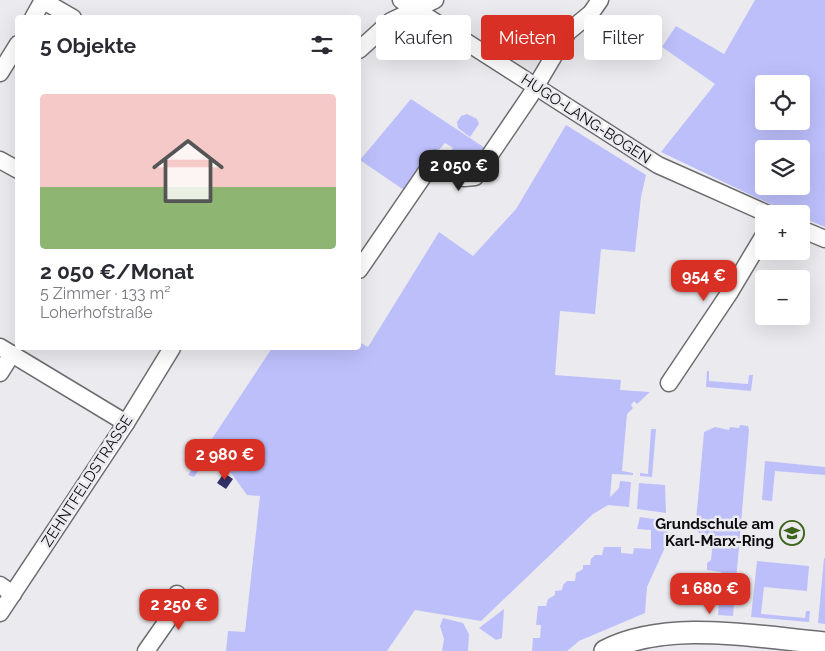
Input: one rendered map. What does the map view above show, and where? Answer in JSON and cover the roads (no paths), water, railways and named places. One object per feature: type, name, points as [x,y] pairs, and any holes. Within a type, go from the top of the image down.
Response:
[{"type":"main road","points":[[604,651],[647,638],[682,633],[825,643]]},
{"type":"street","points":[[34,15],[42,0],[68,15]]},
{"type":"street","points":[[361,48],[407,5],[435,0]]},
{"type":"street","points":[[361,267],[435,159],[464,178],[475,177],[536,87],[568,32],[591,13],[600,0]]},
{"type":"street","name":"HUGO-LANG-BOGEN","points":[[407,5],[658,165],[755,208]]},
{"type":"street","points":[[0,73],[15,49]]},
{"type":"street","points":[[0,160],[15,168]]},
{"type":"street","points":[[810,232],[825,239]]},
{"type":"street","points":[[668,383],[730,292],[755,250]]},
{"type":"street","name":"ZEHNTFELDSTRASSE","points":[[0,613],[6,589],[126,423],[171,350]]},
{"type":"street","points":[[0,373],[6,351],[126,423]]},
{"type":"street","points":[[146,651],[167,621],[177,594]]},
{"type":"place","name":"Grundschule am Karl-Marx-Ring","points":[[792,533]]}]
